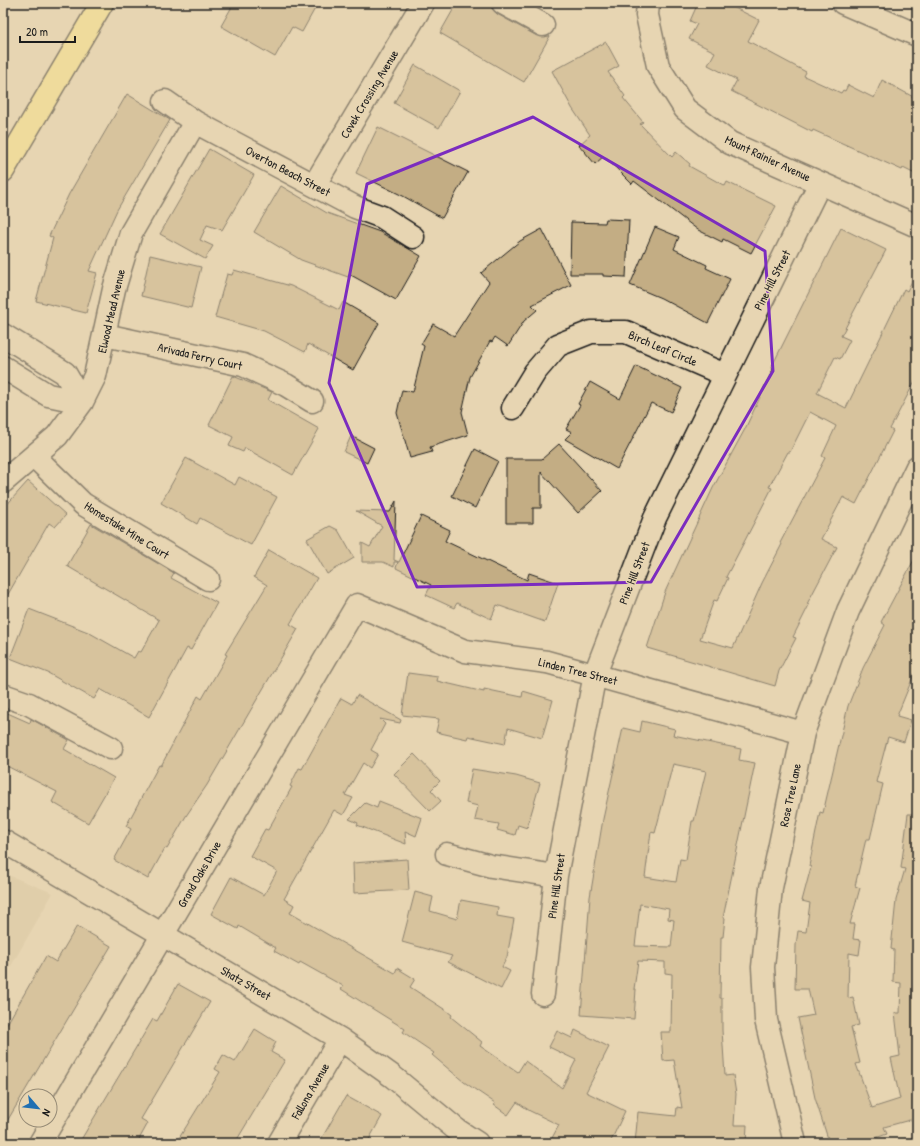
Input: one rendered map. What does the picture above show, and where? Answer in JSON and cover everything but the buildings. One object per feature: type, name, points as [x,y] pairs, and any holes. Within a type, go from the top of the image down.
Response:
[{"type":"main road","points":[[3,171],[102,3]]},
{"type":"street","name":"Covek Crossing Avenue","points":[[315,184],[423,3]]},
{"type":"street","points":[[503,3],[543,25]]},
{"type":"street","name":"Mount Rainier Avenue","points":[[648,3],[647,15],[658,66],[685,109],[730,143],[917,226]]},
{"type":"street","points":[[843,3],[866,8],[917,35]]},
{"type":"street","name":"Overton Beach Street","points":[[165,101],[195,122],[315,184],[355,207],[382,217],[413,237]]},
{"type":"street","name":"Elwood Mead Avenue","points":[[3,482],[57,436],[82,402],[95,376],[114,289],[132,233],[195,122]]},
{"type":"street","name":"Pine Hill Street","points":[[543,994],[556,876],[595,674],[655,518],[820,183]]},
{"type":"street","name":"Birch Leaf Circle","points":[[513,408],[535,372],[558,345],[591,332],[626,332],[725,375]]},
{"type":"street","points":[[3,335],[65,373],[82,402]]},
{"type":"street","name":"Arivada Ferry Court","points":[[105,335],[243,365],[286,385],[312,402]]},
{"type":"street","points":[[3,367],[48,396],[82,402]]},
{"type":"street","name":"Homestake Mine Court","points":[[34,456],[83,504],[208,579]]},
{"type":"street","name":"Rose Tree Lane","points":[[795,1143],[766,1020],[763,967],[771,888],[803,733],[848,611],[917,467]]},
{"type":"street","name":"Linden Tree Street","points":[[357,605],[465,651],[547,662],[595,674],[803,733]]},
{"type":"street","name":"Grand Oaks Drive","points":[[40,1143],[357,605]]},
{"type":"street","points":[[3,695],[29,704],[111,748]]},
{"type":"street","name":"Shatz Street","points":[[3,841],[340,1038],[392,1076],[457,1130],[477,1143]]},
{"type":"street","points":[[447,854],[491,866],[556,876]]},
{"type":"street","name":"Fallona Avenue","points":[[279,1143],[340,1038]]},
{"type":"highlighted area","points":[[533,117],[765,251],[773,371],[651,582],[417,587],[329,383],[367,184]]},
{"type":"shaded area","points":[[3,873],[53,893],[3,980]]}]
